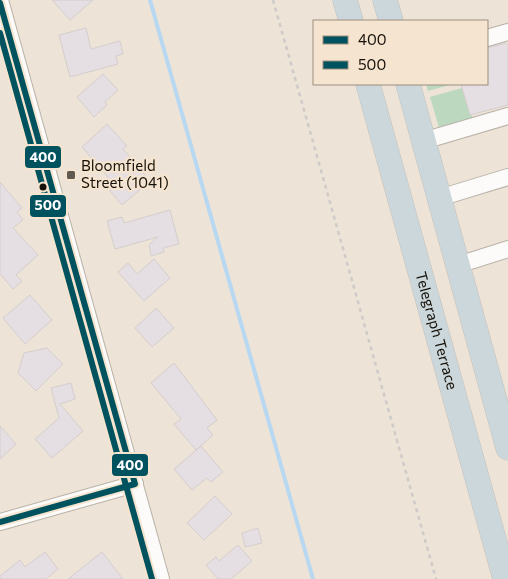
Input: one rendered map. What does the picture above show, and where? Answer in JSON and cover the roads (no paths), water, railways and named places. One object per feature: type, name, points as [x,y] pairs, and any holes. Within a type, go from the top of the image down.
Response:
[{"type":"highway","points":[[345,0],[351,20]]},
{"type":"highway","points":[[385,0],[391,20]]},
{"type":"highway","name":"Telegraph Terrace","points":[[368,85],[505,579]]},
{"type":"highway","points":[[408,85],[455,254],[503,411],[508,448]]},
{"type":"highway","points":[[415,254],[455,254]]},
{"type":"street","points":[[0,2],[162,579]]},
{"type":"street","points":[[488,38],[508,32]]},
{"type":"street","points":[[423,140],[508,116]]},
{"type":"street","points":[[439,198],[508,176]]},
{"type":"street","points":[[455,254],[508,249]]},
{"type":"street","points":[[0,522],[135,484]]},
{"type":"waterway","points":[[150,0],[313,579]]},
{"type":"place","name":"Bloomfield Street (1041)","points":[[71,175]]}]
